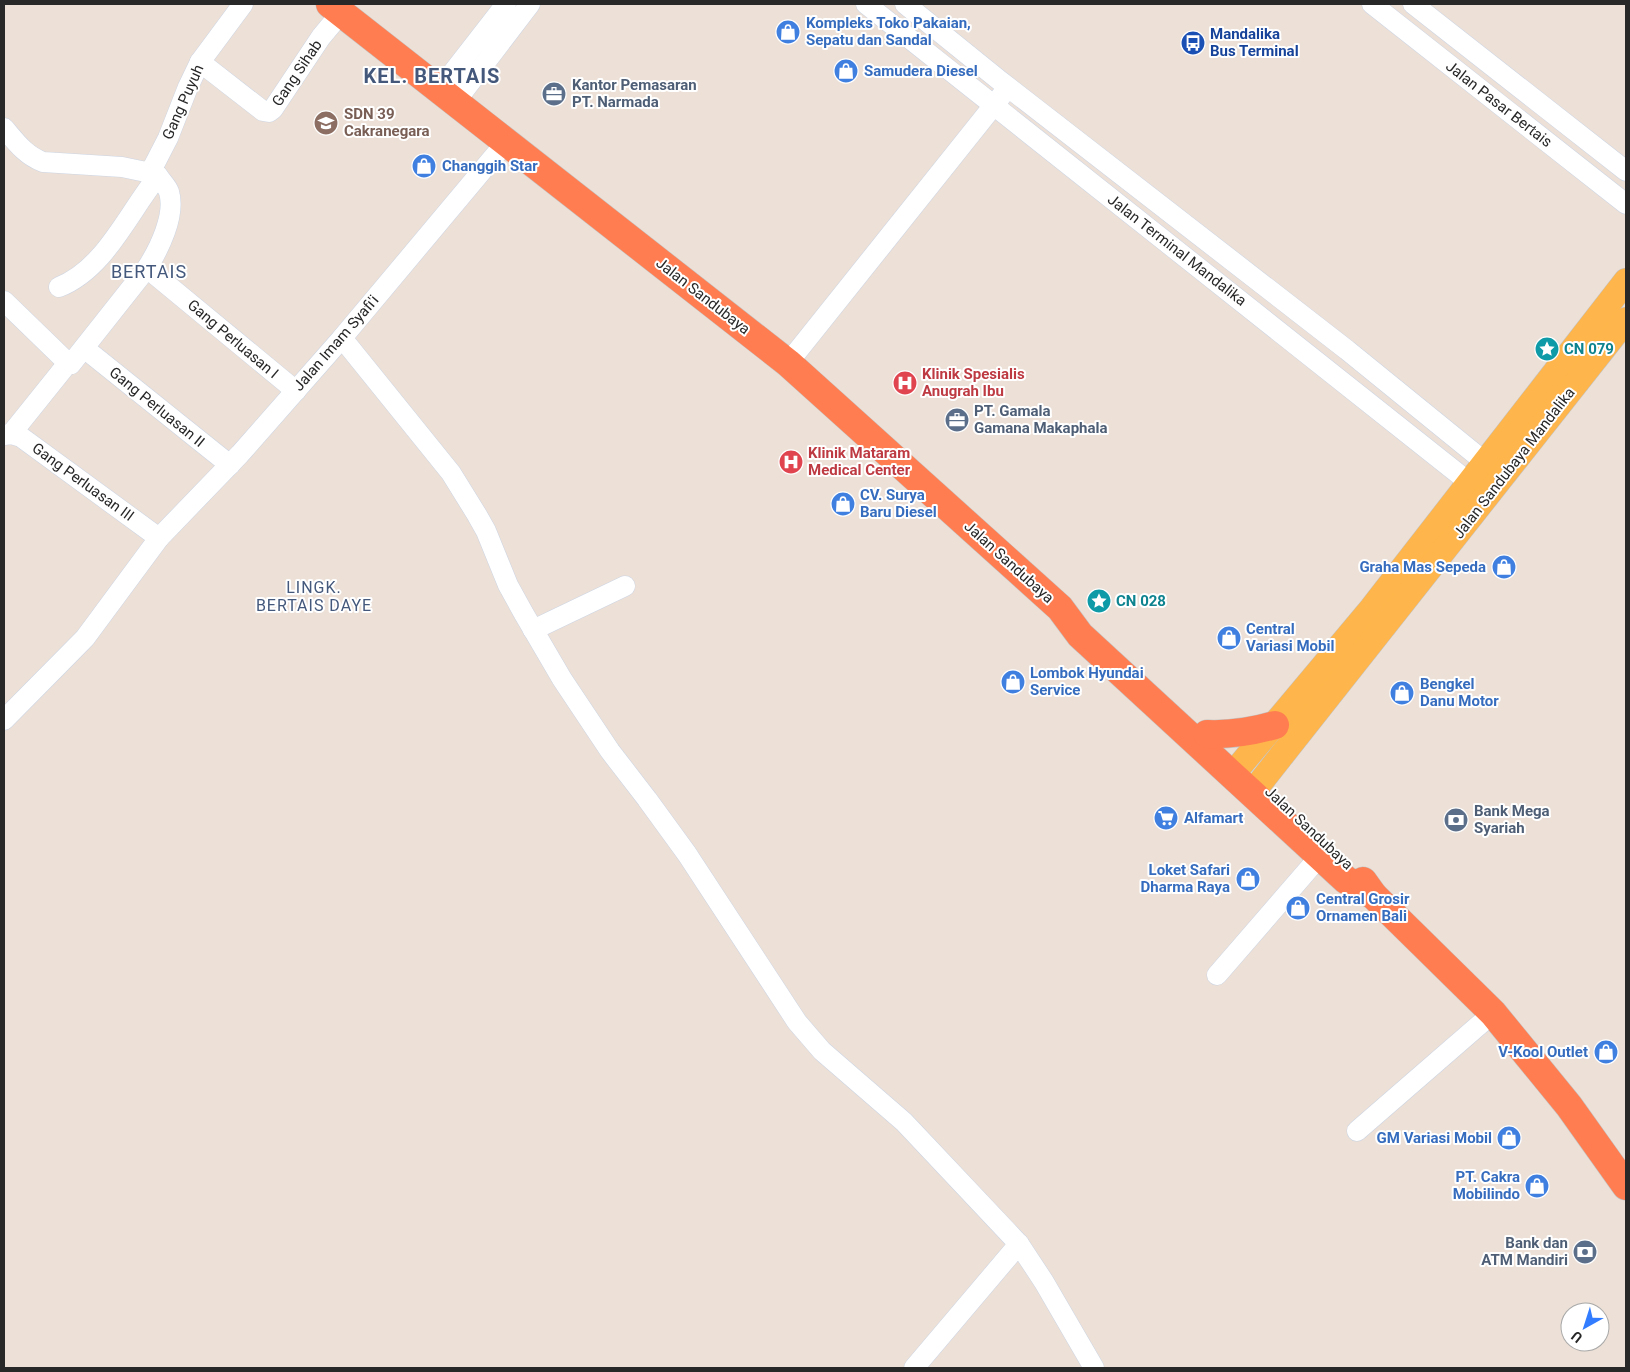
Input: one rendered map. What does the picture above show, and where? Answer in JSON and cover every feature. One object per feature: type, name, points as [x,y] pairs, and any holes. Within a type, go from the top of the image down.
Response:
[{"type":"highway","name":"Jalan Sandubaya","points":[[336,8],[788,363],[1060,608],[1080,635],[1246,779],[1355,870],[1373,895],[1493,1013],[1569,1106],[1626,1186]]},
{"type":"highway","name":"Jalan Sandubaya","points":[[1060,608],[1088,624],[1207,734],[1246,779],[1320,856],[1346,880],[1373,895]]},
{"type":"highway","points":[[1207,734],[1238,734],[1275,725]]},
{"type":"main road","points":[[1494,470],[1626,282]]},
{"type":"main road","name":"Jalan Sandubaya Mandalika","points":[[1246,779],[1494,470],[1626,320]]},
{"type":"main road","points":[[1246,779],[1275,725],[1372,608],[1478,490]]},
{"type":"street","name":"Gang Puyuh","points":[[58,287],[76,277],[102,255],[113,242],[141,196],[200,62],[243,4]]},
{"type":"street","points":[[448,95],[506,4]]},
{"type":"street","points":[[448,95],[530,4]]},
{"type":"street","name":"Jalan Terminal Mandalika","points":[[866,4],[1478,490]]},
{"type":"street","points":[[905,4],[1008,87],[1347,350],[1494,470]]},
{"type":"street","name":"Jalan Pasar Bertais","points":[[1372,4],[1626,204]]},
{"type":"street","points":[[1413,4],[1626,171]]},
{"type":"street","name":"Gang Sihab","points":[[200,62],[263,111],[269,112],[306,63],[322,37],[336,8]]},
{"type":"street","points":[[788,363],[1008,87]]},
{"type":"street","points":[[4,128],[23,150],[36,160],[122,167],[150,172],[168,190],[170,195],[169,217],[159,246],[147,268],[71,364],[68,364],[7,435]]},
{"type":"street","name":"Jalan Imam Syafi'i","points":[[4,720],[85,638],[158,538],[230,465],[296,391],[507,141]]},
{"type":"street","name":"Gang Perluasan I","points":[[147,268],[296,391]]},
{"type":"street","points":[[4,301],[68,364]]},
{"type":"street","points":[[342,338],[451,473],[482,523],[508,585],[562,679],[600,736],[686,854],[797,1022],[822,1050],[904,1122],[1018,1244],[1044,1282],[1094,1368]]},
{"type":"street","name":"Gang Perluasan II","points":[[84,348],[230,465]]},
{"type":"street","name":"Gang Perluasan III","points":[[7,435],[24,439],[158,538]]},
{"type":"street","points":[[533,630],[625,586]]},
{"type":"street","points":[[1217,975],[1320,856]]},
{"type":"street","points":[[1357,1131],[1493,1013]]},
{"type":"street","points":[[914,1368],[1018,1244]]},
{"type":"place","name":"Kompleks Toko Pakaian, Sepatu dan Sandal","points":[[788,32]]},
{"type":"place","name":"Mandalika Bus Terminal","points":[[1193,43]]},
{"type":"place","name":"Samudera Diesel","points":[[846,71]]},
{"type":"place","name":"Kantor Pemasaran PT. Narmada","points":[[554,94]]},
{"type":"place","name":"SDN 39 Cakranegara","points":[[326,123]]},
{"type":"place","name":"Changgih Star","points":[[424,166]]},
{"type":"place","name":"CN 079","points":[[1547,349]]},
{"type":"place","name":"Klinik Spesialis Anugrah Ibu","points":[[905,383]]},
{"type":"place","name":"PT. Gamala Gamana Makaphala","points":[[957,420]]},
{"type":"place","name":"Klinik Mataram Medical Center","points":[[791,462]]},
{"type":"place","name":"CV. Surya Baru Diesel","points":[[843,504]]},
{"type":"place","name":"Graha Mas Sepeda","points":[[1504,567]]},
{"type":"place","name":"CN 028","points":[[1099,601]]},
{"type":"place","name":"Central Variasi Mobil","points":[[1229,638]]},
{"type":"place","name":"Lombok Hyundai Service","points":[[1013,682]]},
{"type":"place","name":"Bengkel Danu Motor","points":[[1402,693]]},
{"type":"place","name":"Alfamart","points":[[1166,818]]},
{"type":"place","name":"Bank Mega Syariah","points":[[1456,820]]},
{"type":"place","name":"Loket Safari Dharma Raya","points":[[1248,879]]},
{"type":"place","name":"Central Grosir Ornamen Bali","points":[[1298,908]]},
{"type":"place","name":"V-Kool Outlet","points":[[1606,1052]]},
{"type":"place","name":"GM Variasi Mobil","points":[[1509,1138]]},
{"type":"place","name":"PT. Cakra Mobilindo","points":[[1537,1186]]},
{"type":"place","name":"Bank dan ATM Mandiri","points":[[1585,1252]]},
{"type":"district","name":"KEL. BERTAIS","points":[[432,76]]},
{"type":"district","name":"BERTAIS","points":[[149,272]]},
{"type":"district","name":"LINGK. BERTAIS DAYE","points":[[314,596]]}]
